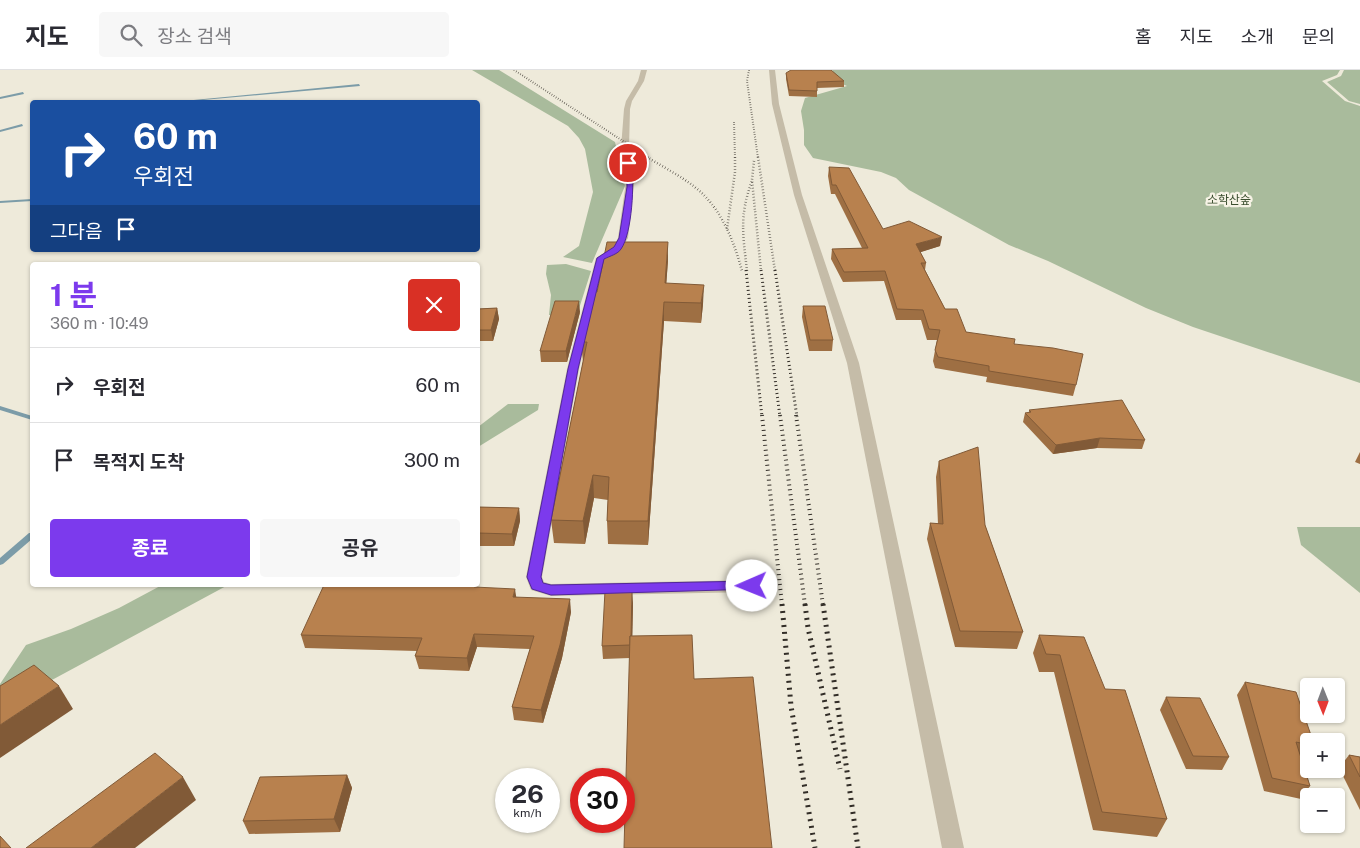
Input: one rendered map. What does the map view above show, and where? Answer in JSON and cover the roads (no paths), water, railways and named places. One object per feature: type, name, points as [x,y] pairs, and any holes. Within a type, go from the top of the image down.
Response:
[{"type":"street","points":[[644,70],[641,81],[629,101],[626,119],[625,156],[631,175],[623,238],[617,249],[601,258],[573,369],[534,577],[537,586],[551,590],[752,586]]},
{"type":"street","points":[[772,70],[771,79],[776,107],[797,198],[853,363],[953,848]]},
{"type":"waterway","points":[[197,100],[359,85]]},
{"type":"waterway","points":[[0,98],[23,93]]},
{"type":"waterway","points":[[0,131],[22,125]]},
{"type":"waterway","points":[[0,202],[30,200]]},
{"type":"waterway","points":[[0,408],[30,417]]},
{"type":"waterway","points":[[0,562],[30,537]]},
{"type":"railway","points":[[514,70],[649,158]]},
{"type":"railway","points":[[749,70],[747,81],[758,158]]},
{"type":"railway","points":[[734,122],[735,158]]},
{"type":"railway","points":[[647,157],[696,188],[713,205],[731,237],[742,271]]},
{"type":"railway","points":[[758,157],[775,271]]},
{"type":"railway","points":[[727,229],[735,172],[735,158]]},
{"type":"railway","points":[[754,161],[752,180],[761,271]]},
{"type":"railway","points":[[747,271],[743,226],[745,205],[752,181]]},
{"type":"railway","points":[[746,270],[762,417]]},
{"type":"railway","points":[[761,270],[780,417]]},
{"type":"railway","points":[[775,270],[797,417]]},
{"type":"railway","points":[[762,415],[782,605]]},
{"type":"railway","points":[[780,415],[805,605]]},
{"type":"railway","points":[[796,415],[823,605]]},
{"type":"railway","points":[[782,604],[791,706],[815,848]]},
{"type":"railway","points":[[805,604],[808,628],[840,769]]},
{"type":"railway","points":[[823,604],[858,848]]},
{"type":"park label","name":"소학산숲","points":[[1229,200]]}]
